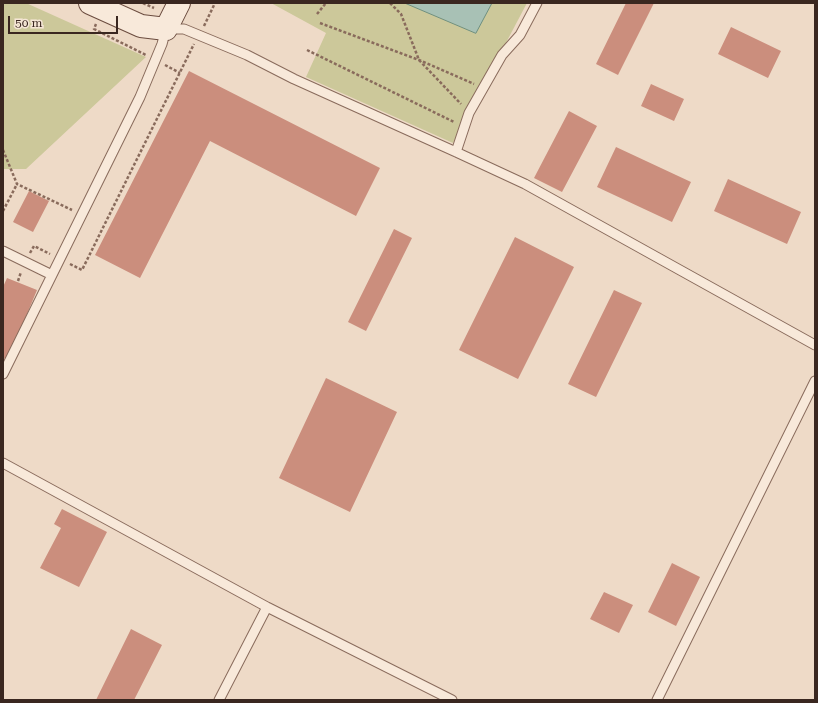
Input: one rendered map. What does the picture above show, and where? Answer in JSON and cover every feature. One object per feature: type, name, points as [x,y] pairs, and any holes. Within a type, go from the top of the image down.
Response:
[{"type":"main road","points":[[97,6],[141,26],[166,29],[169,5]]},
{"type":"lane","points":[[456,152],[469,113],[502,55],[520,35],[537,3]]},
{"type":"lane","points":[[3,374],[140,97],[162,44],[166,29],[184,29],[247,55],[294,79],[525,184],[815,345]]},
{"type":"lane","points":[[3,251],[52,274]]},
{"type":"lane","points":[[657,700],[815,381]]},
{"type":"lane","points":[[3,463],[267,607],[452,700]]},
{"type":"lane","points":[[219,700],[267,607]]},
{"type":"path","points":[[143,3],[155,9],[169,5]]},
{"type":"path","points":[[82,270],[215,3]]},
{"type":"path","points":[[317,14],[326,3]]},
{"type":"path","points":[[390,3],[401,14],[418,60],[469,113]]},
{"type":"path","points":[[97,6],[94,29],[180,73]]},
{"type":"path","points":[[320,23],[418,60],[484,88]]},
{"type":"path","points":[[307,50],[464,127]]},
{"type":"path","points":[[3,150],[17,184],[82,215]]},
{"type":"path","points":[[3,211],[17,184]]},
{"type":"shaded area","points":[[3,3],[26,3],[146,57],[26,169],[3,169]]},
{"type":"shaded area","points":[[271,3],[527,3],[453,143],[306,77],[326,33]]},
{"type":"shaded area","points":[[405,3],[492,3],[476,33]]},
{"type":"building","points":[[626,3],[654,3],[618,75],[596,64]]},
{"type":"building","points":[[731,27],[781,51],[768,78],[718,54]]},
{"type":"building","points":[[189,71],[380,168],[356,216],[210,141],[140,278],[95,255]]},
{"type":"building","points":[[651,84],[684,99],[674,121],[641,106]]},
{"type":"building","points":[[569,111],[597,126],[562,192],[534,178]]},
{"type":"building","points":[[616,147],[691,182],[672,222],[597,187]]},
{"type":"building","points":[[728,179],[801,212],[787,244],[714,211]]},
{"type":"building","points":[[29,191],[49,201],[33,232],[13,222]]},
{"type":"building","points":[[394,229],[412,238],[366,331],[348,322]]},
{"type":"building","points":[[515,237],[574,267],[518,379],[459,350]]},
{"type":"building","points":[[7,278],[37,290],[8,360],[3,358],[3,287]]},
{"type":"building","points":[[614,290],[642,303],[596,397],[568,384]]},
{"type":"building","points":[[326,378],[397,412],[350,512],[279,478]]},
{"type":"building","points":[[62,509],[107,532],[79,587],[40,568],[61,528],[54,524]]},
{"type":"building","points":[[672,563],[700,577],[676,626],[648,612]]},
{"type":"building","points":[[604,592],[633,605],[619,633],[590,619]]},
{"type":"building","points":[[131,629],[162,645],[134,700],[96,700]]}]
